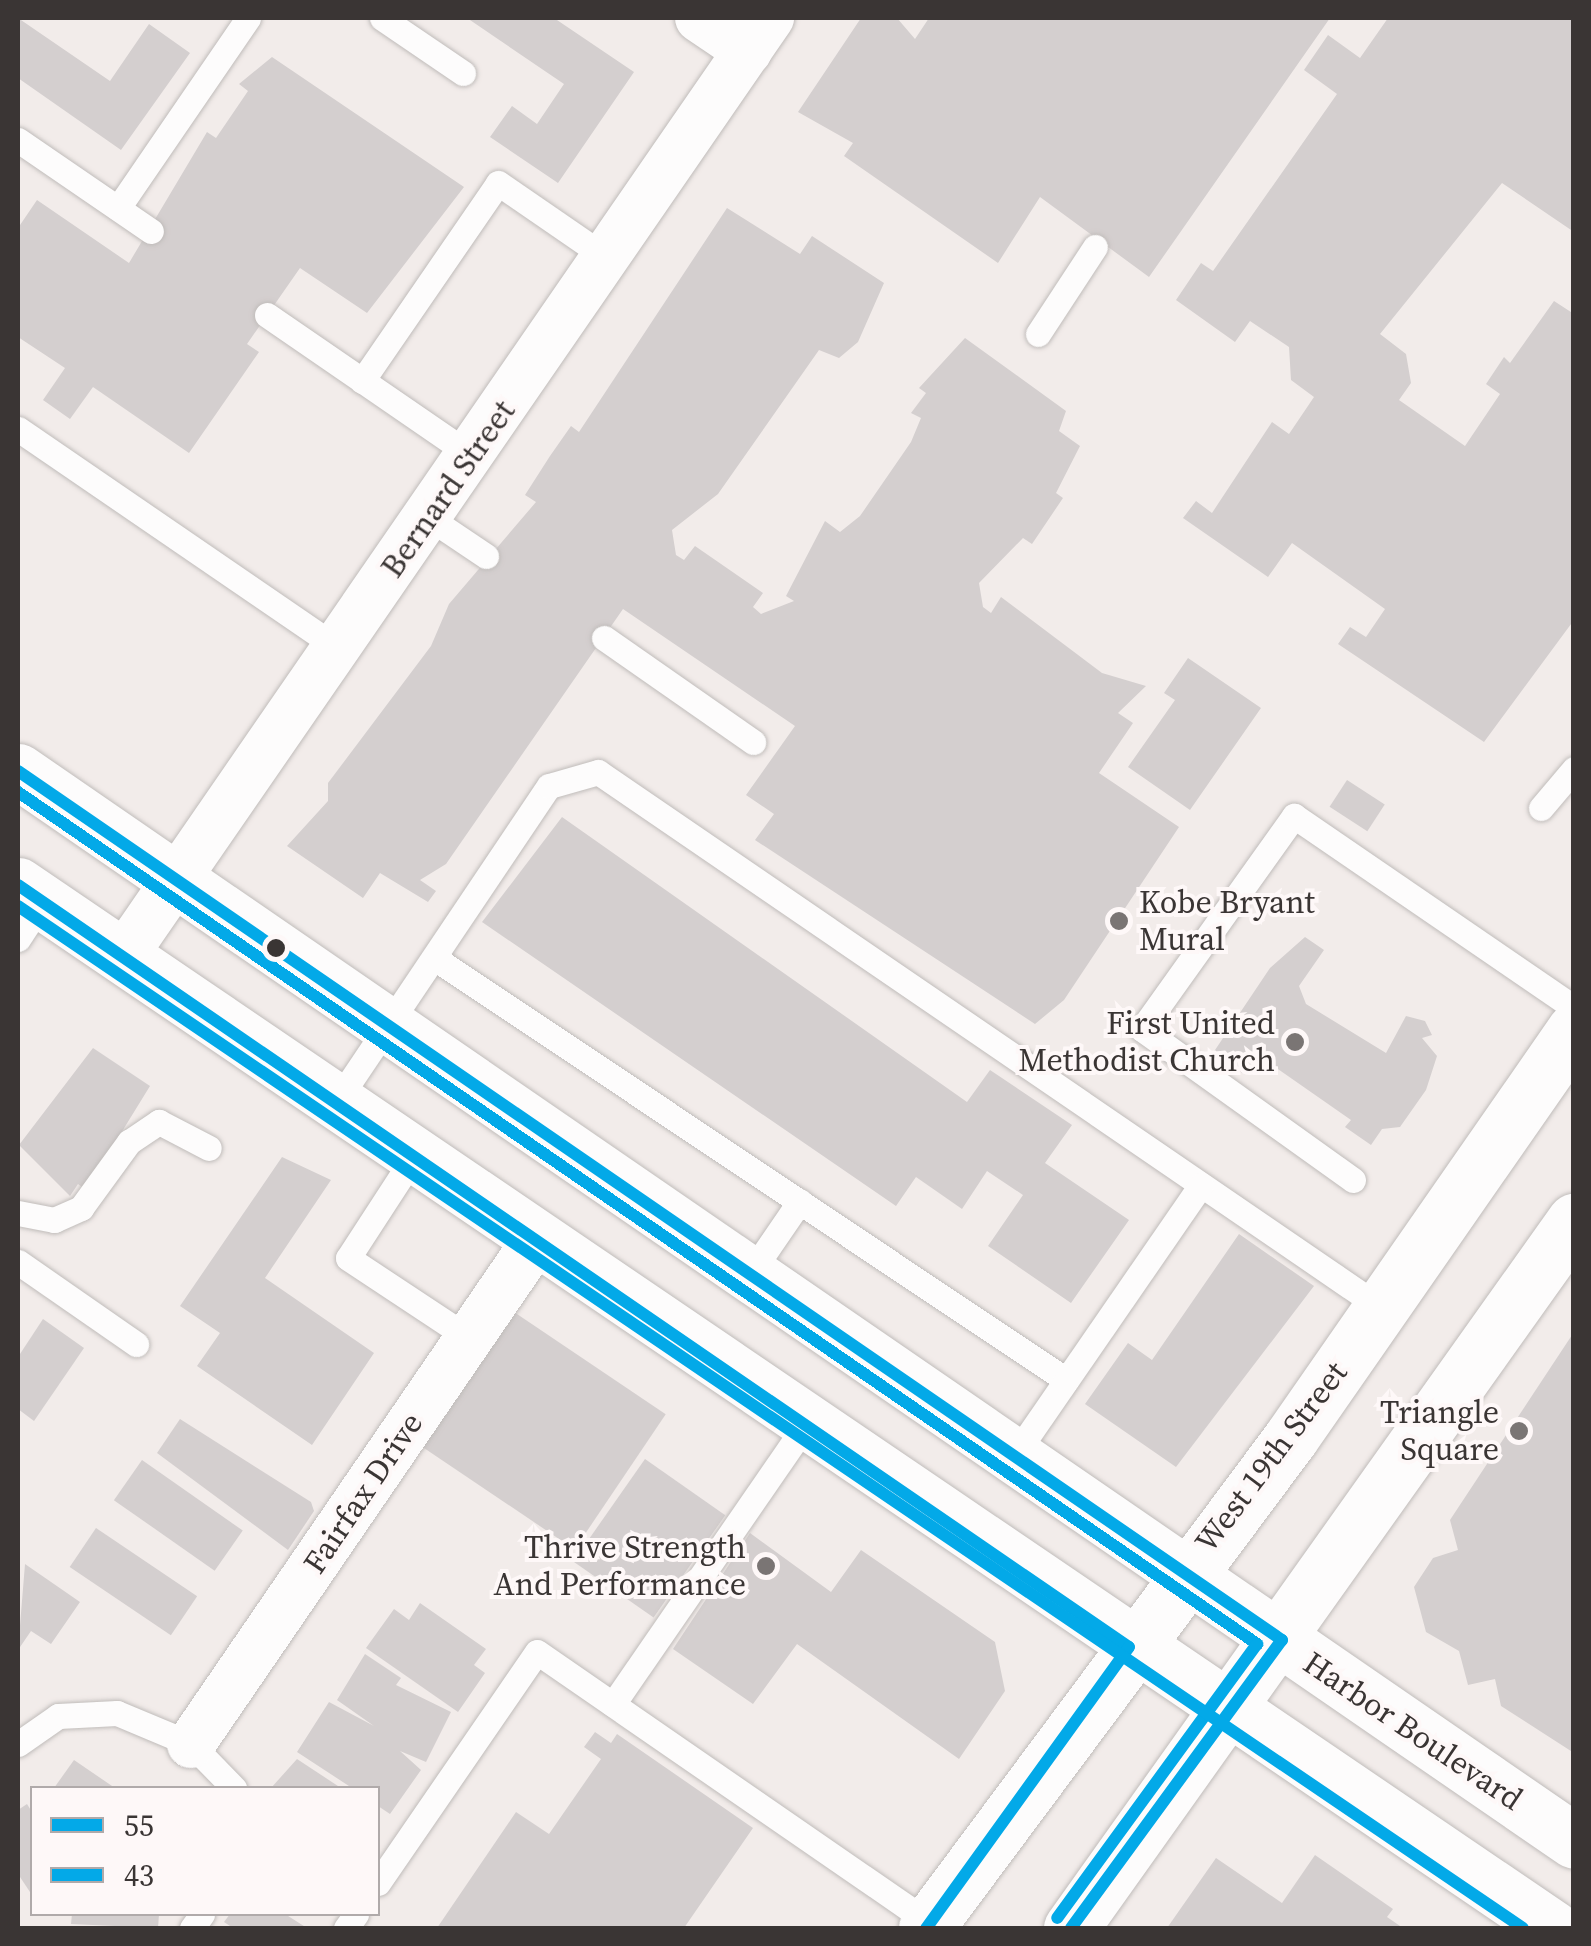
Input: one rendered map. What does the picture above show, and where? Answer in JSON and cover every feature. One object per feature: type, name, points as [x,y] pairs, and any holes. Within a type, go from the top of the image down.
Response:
[{"type":"main road","name":"Harbor Boulevard","points":[[18,771],[1574,1840]]},
{"type":"main road","points":[[26,909],[122,958],[1227,1714],[1553,1928]]},
{"type":"main road","name":"West 19th Street","points":[[928,1926],[1380,1307],[1574,1030]]},
{"type":"main road","points":[[1071,1928],[1282,1640],[1574,1221]]},
{"type":"street","points":[[699,18],[759,34]]},
{"type":"street","name":"Bernard Street","points":[[122,958],[759,34]]},
{"type":"street","name":"Fairfax Drive","points":[[191,1744],[535,1242]]},
{"type":"lane","points":[[118,208],[248,18]]},
{"type":"lane","points":[[382,18],[463,73]]},
{"type":"lane","points":[[18,140],[151,231]]},
{"type":"lane","points":[[362,381],[498,183],[607,258]]},
{"type":"lane","points":[[1038,334],[1095,248]]},
{"type":"lane","points":[[267,315],[471,455]]},
{"type":"lane","points":[[18,429],[338,648]]},
{"type":"lane","points":[[428,517],[486,556]]},
{"type":"lane","points":[[604,638],[754,742]]},
{"type":"lane","points":[[1541,808],[1574,770]]},
{"type":"lane","points":[[335,1104],[550,786],[598,772],[1380,1307]]},
{"type":"lane","points":[[1353,1180],[1142,1029],[1294,816],[1574,1008]]},
{"type":"lane","points":[[436,959],[1066,1380]]},
{"type":"lane","points":[[18,1213],[54,1220],[80,1208],[129,1142],[159,1122],[209,1148]]},
{"type":"lane","points":[[414,1158],[348,1258],[469,1338]]},
{"type":"lane","points":[[1014,1456],[1201,1185]]},
{"type":"lane","points":[[750,1274],[800,1202]]},
{"type":"lane","points":[[18,1262],[136,1344]]},
{"type":"lane","points":[[613,1704],[804,1427]]},
{"type":"lane","points":[[380,1879],[537,1652],[928,1926]]},
{"type":"lane","points":[[18,1744],[58,1716],[117,1713],[191,1744],[232,1786]]},
{"type":"building","points":[[18,18],[110,81],[149,24],[190,53],[121,150],[18,78]]},
{"type":"building","points":[[467,18],[554,18],[634,72],[558,183],[490,137],[512,106],[537,124],[564,84]]},
{"type":"building","points":[[861,18],[897,18],[915,39],[929,18],[1330,18],[1149,277],[1040,197],[998,263],[844,156],[853,143],[798,112]]},
{"type":"building","points":[[1388,18],[1574,18],[1574,232],[1502,183],[1380,334],[1406,354],[1411,383],[1399,400],[1465,446],[1500,394],[1486,384],[1504,357],[1510,363],[1554,301],[1574,314],[1574,620],[1484,742],[1338,644],[1350,627],[1366,637],[1385,609],[1292,543],[1268,577],[1183,518],[1196,501],[1212,513],[1272,422],[1289,434],[1314,397],[1291,380],[1289,347],[1250,321],[1235,342],[1176,300],[1201,263],[1213,271],[1337,94],[1304,70],[1328,35],[1360,58]]},
{"type":"building","points":[[272,57],[464,187],[367,313],[300,268],[247,344],[259,352],[189,453],[93,387],[70,419],[43,400],[65,368],[18,337],[18,228],[37,200],[129,263],[207,132],[216,138],[248,91],[239,84]]},
{"type":"building","points":[[727,208],[800,254],[812,236],[884,283],[858,342],[839,358],[819,350],[718,494],[672,530],[676,555],[684,560],[695,546],[763,593],[753,607],[761,614],[794,601],[786,596],[825,521],[840,532],[860,516],[911,442],[921,418],[911,413],[926,393],[919,388],[965,338],[1066,411],[1059,431],[1080,446],[1056,493],[1063,498],[1032,544],[1023,538],[979,583],[983,607],[991,613],[1001,597],[1102,673],[1146,686],[1118,713],[1133,723],[1099,773],[1179,827],[1064,1000],[1035,1024],[755,840],[774,814],[746,795],[795,726],[623,609],[446,864],[420,880],[436,891],[428,902],[380,873],[363,898],[287,846],[328,801],[328,783],[431,646],[449,604],[536,502],[525,495],[550,456],[571,426],[579,432]]},
{"type":"building","points":[[1188,658],[1261,708],[1190,810],[1128,767],[1175,700],[1164,693]]},
{"type":"building","points":[[1347,780],[1385,805],[1367,831],[1330,807]]},
{"type":"building","points":[[562,817],[967,1102],[990,1070],[1072,1125],[1045,1163],[1129,1220],[1071,1303],[988,1246],[1023,1195],[987,1171],[962,1209],[916,1177],[896,1206],[482,922]]},
{"type":"building","name":"First United Methodist Church","points":[[1305,937],[1324,950],[1299,986],[1306,1004],[1386,1053],[1406,1016],[1425,1021],[1432,1035],[1422,1038],[1437,1056],[1426,1090],[1400,1127],[1382,1129],[1371,1145],[1345,1127],[1351,1120],[1255,1053],[1242,1073],[1213,1053],[1270,968]]},
{"type":"building","points":[[93,1048],[150,1086],[86,1190],[78,1184],[70,1196],[19,1145]]},
{"type":"building","points":[[282,1157],[331,1180],[265,1278],[374,1353],[312,1445],[197,1366],[220,1333],[180,1306]]},
{"type":"building","points":[[1239,1234],[1314,1286],[1176,1467],[1085,1404],[1128,1343],[1152,1360]]},
{"type":"building","points":[[514,1312],[666,1414],[575,1549],[423,1447]]},
{"type":"building","points":[[43,1319],[84,1348],[34,1421],[18,1409],[18,1357]]},
{"type":"building","points":[[1574,1332],[1574,1753],[1501,1706],[1495,1679],[1468,1685],[1459,1651],[1426,1632],[1414,1587],[1433,1558],[1458,1550],[1450,1520]]},
{"type":"building","points":[[180,1419],[311,1502],[314,1511],[288,1550],[157,1453]]},
{"type":"building","points":[[645,1459],[725,1515],[654,1618],[573,1561]]},
{"type":"building","points":[[142,1460],[243,1531],[215,1571],[114,1500]]},
{"type":"building","points":[[96,1528],[197,1596],[171,1635],[70,1567]]},
{"type":"building","points":[[750,1533],[831,1592],[861,1550],[995,1642],[1005,1691],[959,1759],[797,1644],[753,1704],[673,1649]]},
{"type":"building","points":[[25,1564],[80,1602],[51,1644],[31,1631],[18,1650]]},
{"type":"building","points":[[420,1603],[486,1649],[474,1665],[485,1673],[458,1712],[366,1648],[394,1609],[409,1620]]},
{"type":"building","points":[[365,1654],[401,1678],[396,1685],[451,1712],[426,1762],[400,1751],[421,1770],[390,1814],[380,1807],[380,1786],[349,1786],[297,1752],[329,1702],[374,1726],[337,1700]]},
{"type":"building","points":[[595,1732],[611,1743],[617,1734],[753,1828],[684,1928],[437,1928],[516,1812],[549,1834],[601,1759],[584,1747]]},
{"type":"building","points":[[297,1759],[338,1786],[273,1786]]},
{"type":"building","points":[[74,1760],[112,1786],[55,1786]]},
{"type":"building","points":[[27,1804],[30,1809],[30,1892],[18,1874],[18,1810]]},
{"type":"building","points":[[1315,1855],[1393,1909],[1387,1917],[1403,1928],[1167,1928],[1216,1858],[1282,1903]]},
{"type":"building","points":[[72,1916],[159,1916],[158,1928],[71,1924]]},
{"type":"building","points":[[228,1916],[288,1916],[307,1928],[233,1928],[224,1922]]},
{"type":"transit line","name":"55","points":[[18,771],[1282,1640]]},
{"type":"transit line","name":"43","points":[[18,792],[1257,1644],[1057,1918]]},
{"type":"transit line","name":"55","points":[[18,885],[1129,1647],[926,1928]]},
{"type":"transit line","name":"43","points":[[18,906],[1523,1928]]},
{"type":"transit line","name":"55","points":[[1071,1928],[1282,1640]]},
{"type":"place","name":"Kobe Bryant Mural","points":[[1119,921]]},
{"type":"place","name":"First United Methodist Church","points":[[1295,1042]]},
{"type":"place","name":"Triangle Square","points":[[1519,1431]]},
{"type":"place","name":"Thrive Strength And Performance","points":[[766,1566]]}]
